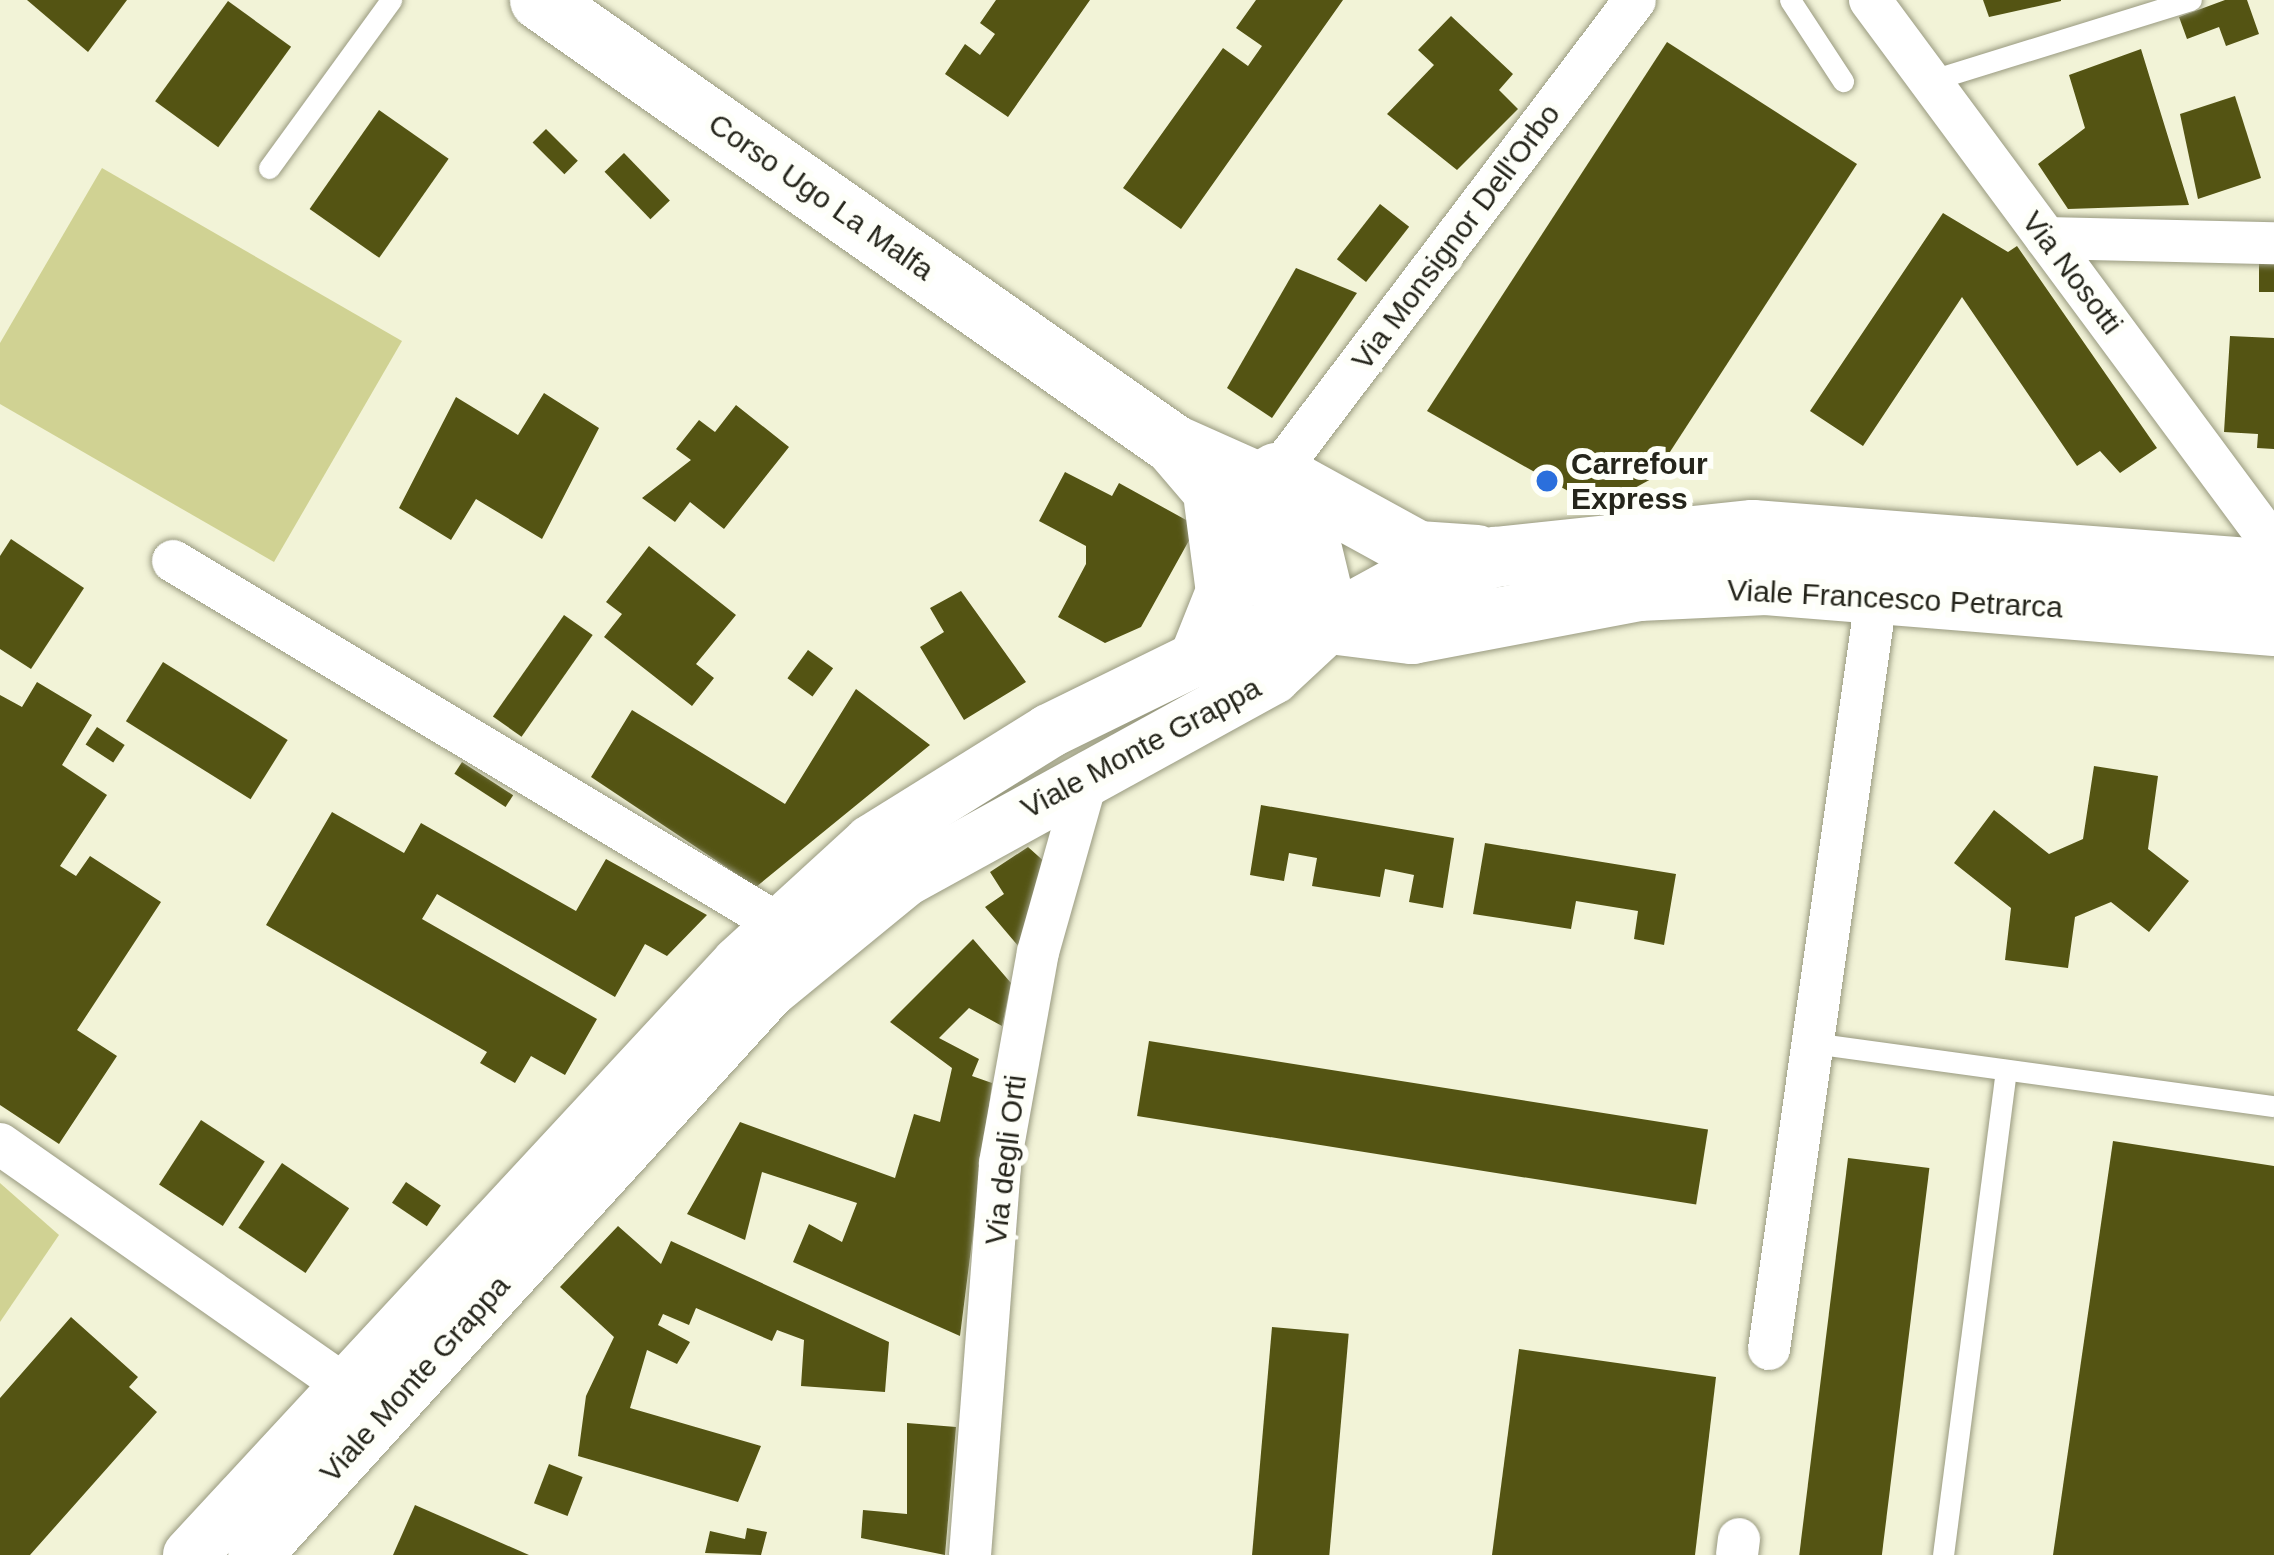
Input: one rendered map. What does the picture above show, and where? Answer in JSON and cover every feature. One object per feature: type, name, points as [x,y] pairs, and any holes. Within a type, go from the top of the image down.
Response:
[{"type":"main road","name":"Corso Ugo La Malfa","points":[[540,0],[1103,394],[1192,467],[1275,585],[1330,624]]},
{"type":"main road","name":"Corso Ugo La Malfa","points":[[1103,394],[1159,407],[1418,551],[1495,556]]},
{"type":"main road","points":[[1192,467],[1226,592],[1200,657]]},
{"type":"main road","name":"Viale Francesco Petrarca","points":[[1330,624],[1398,587],[1495,556],[1753,530],[1881,532],[2274,570]]},
{"type":"main road","name":"Viale Francesco Petrarca","points":[[1330,624],[1412,634],[1639,592],[1877,592],[2274,626]]},
{"type":"street","name":"Via Monsignor Dell'Orbo","points":[[1277,473],[1635,0]]},
{"type":"street","name":"Via Nosotti","points":[[1870,0],[2274,546]]},
{"type":"street","points":[[2046,238],[2274,243]]},
{"type":"street","points":[[173,561],[780,926]]},
{"type":"street","points":[[1769,1349],[1877,592]]},
{"type":"street","name":"Viale Monte Grappa","points":[[190,1555],[780,926],[871,842],[1049,731],[1200,657],[1252,633],[1330,624]]},
{"type":"street","name":"Viale Monte Grappa","points":[[255,1555],[769,992],[906,879],[1089,772],[1273,677],[1330,624]]},
{"type":"street","name":"Via degli Orti","points":[[970,1555],[1000,1163],[1038,952],[1089,772]]},
{"type":"street","name":"Viale Monte Grappa","points":[[0,1144],[346,1386]]},
{"type":"lane","points":[[269,168],[391,0]]},
{"type":"lane","points":[[1790,0],[1844,81]]},
{"type":"lane","points":[[1930,81],[2192,0]]},
{"type":"lane","points":[[1813,1043],[2274,1106]]},
{"type":"lane","points":[[1943,1555],[2006,1070]]},
{"type":"green space","points":[[102,168],[402,341],[274,562],[0,404],[0,343]]},
{"type":"green space","points":[[0,1183],[59,1235],[0,1322]]},
{"type":"building","points":[[27,0],[127,0],[88,52]]},
{"type":"building","points":[[996,0],[1090,0],[1008,117],[945,74],[965,44],[980,55],[995,34],[980,23]]},
{"type":"building","points":[[1256,0],[1343,0],[1181,229],[1123,188],[1223,48],[1248,66],[1262,46],[1236,28]]},
{"type":"building","points":[[1983,0],[2061,0],[2061,1],[1989,17]]},
{"type":"building","points":[[2225,0],[2247,0],[2259,34],[2226,46],[2219,27],[2187,39],[2179,17]]},
{"type":"building","points":[[228,1],[291,47],[218,147],[155,101]]},
{"type":"building","points":[[1451,16],[1513,74],[1499,90],[1518,109],[1457,170],[1387,114],[1434,65],[1418,50]]},
{"type":"building","points":[[1667,42],[1857,164],[1653,478],[1598,508],[1427,411]]},
{"type":"building","points":[[2141,49],[2189,205],[2068,209],[2038,164],[2085,128],[2069,75]]},
{"type":"building","points":[[2235,96],[2261,178],[2198,199],[2180,114]]},
{"type":"building","points":[[379,110],[449,159],[379,258],[310,209]]},
{"type":"building","points":[[546,129],[578,161],[564,174],[533,142]]},
{"type":"building","points":[[624,153],[670,200],[650,219],[605,172]]},
{"type":"building","points":[[1380,204],[1409,227],[1366,282],[1337,259]]},
{"type":"building","points":[[1943,213],[2008,252],[2017,246],[2157,448],[2120,473],[2100,451],[2077,466],[1962,297],[1863,446],[1810,411]]},
{"type":"building","points":[[2259,255],[2274,255],[2274,292],[2259,292]]},
{"type":"building","points":[[1296,268],[1357,293],[1272,418],[1227,388]]},
{"type":"building","points":[[2230,336],[2274,338],[2274,449],[2257,448],[2258,434],[2224,432]]},
{"type":"building","points":[[544,393],[599,428],[542,539],[476,499],[451,540],[399,508],[456,397],[518,435]]},
{"type":"building","points":[[736,405],[789,447],[724,529],[690,502],[675,522],[642,498],[691,460],[676,449],[699,420],[715,432]]},
{"type":"building","points":[[1065,472],[1112,496],[1119,483],[1197,526],[1141,627],[1105,643],[1058,617],[1086,564],[1086,546],[1039,521]]},
{"type":"building","points":[[11,539],[84,588],[31,669],[0,649],[0,556]]},
{"type":"building","points":[[649,546],[736,615],[696,664],[714,678],[692,706],[604,637],[622,614],[606,602]]},
{"type":"building","points":[[961,591],[1026,682],[964,720],[920,647],[944,632],[930,608]]},
{"type":"building","points":[[564,615],[593,635],[522,737],[493,717]]},
{"type":"building","points":[[808,650],[833,668],[813,697],[787,678]]},
{"type":"building","points":[[163,662],[288,740],[251,799],[126,721]]},
{"type":"building","points":[[37,682],[92,715],[62,765],[107,795],[60,866],[76,876],[90,856],[161,902],[77,1030],[117,1056],[59,1144],[0,1105],[0,695],[22,707]]},
{"type":"building","points":[[856,689],[930,745],[756,887],[591,777],[632,710],[785,804]]},
{"type":"building","points":[[97,727],[125,745],[113,763],[86,745]]},
{"type":"building","points":[[462,762],[513,795],[506,807],[454,774]]},
{"type":"building","points":[[2094,766],[2158,776],[2148,849],[2189,881],[2149,932],[2111,902],[2075,917],[2068,968],[2005,960],[2011,908],[1954,863],[1994,810],[2049,854],[2083,839]]},
{"type":"building","points":[[1261,805],[1454,838],[1443,908],[1409,902],[1414,875],[1385,869],[1380,897],[1312,886],[1317,858],[1289,853],[1284,881],[1250,875]]},
{"type":"building","points":[[332,812],[404,853],[421,823],[576,911],[606,859],[707,915],[667,956],[645,944],[615,997],[437,894],[422,919],[597,1019],[565,1075],[531,1056],[515,1083],[480,1063],[487,1052],[266,925]]},
{"type":"building","points":[[1485,843],[1676,874],[1664,945],[1634,939],[1638,911],[1576,901],[1571,929],[1473,914]]},
{"type":"building","points":[[1028,847],[1047,864],[1020,948],[985,907],[1004,894],[990,872]]},
{"type":"building","points":[[973,939],[1011,983],[1002,1026],[969,1008],[939,1038],[979,1059],[972,1076],[992,1083],[960,1336],[793,1262],[809,1224],[842,1242],[857,1203],[762,1172],[745,1240],[687,1214],[740,1122],[895,1178],[914,1114],[940,1122],[952,1068],[890,1022]]},
{"type":"building","points":[[1149,1041],[1708,1130],[1696,1205],[1137,1116]]},
{"type":"building","points":[[201,1120],[265,1161],[223,1226],[159,1185]]},
{"type":"building","points":[[2113,1141],[2274,1166],[2274,1555],[2053,1555]]},
{"type":"building","points":[[1848,1158],[1929,1168],[1882,1555],[1799,1555]]},
{"type":"building","points":[[282,1163],[349,1208],[306,1273],[238,1228]]},
{"type":"building","points":[[406,1182],[441,1205],[427,1226],[392,1203]]},
{"type":"building","points":[[618,1226],[661,1264],[671,1241],[889,1342],[885,1392],[801,1386],[804,1340],[777,1330],[772,1341],[696,1308],[689,1325],[663,1314],[658,1325],[690,1342],[677,1364],[647,1350],[630,1408],[761,1446],[738,1502],[578,1456],[586,1396],[614,1337],[560,1287]]},
{"type":"building","points":[[71,1317],[138,1377],[129,1387],[157,1412],[30,1555],[0,1555],[0,1398]]},
{"type":"building","points":[[1272,1327],[1349,1334],[1329,1555],[1252,1555]]},
{"type":"building","points":[[1519,1349],[1716,1377],[1695,1555],[1492,1555]]},
{"type":"building","points":[[907,1423],[956,1427],[945,1555],[861,1538],[863,1510],[907,1514]]},
{"type":"building","points":[[549,1464],[583,1477],[568,1516],[534,1503]]},
{"type":"building","points":[[415,1505],[529,1555],[393,1555]]},
{"type":"building","points":[[747,1528],[767,1532],[761,1555],[705,1553],[710,1531],[745,1539]]},
{"type":"place","name":"Carrefour Express","points":[[1547,481]]}]
